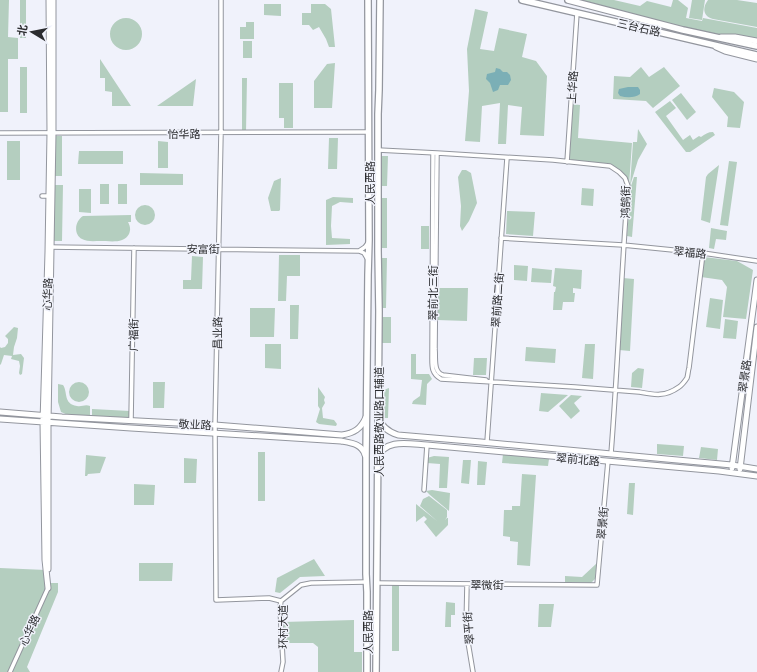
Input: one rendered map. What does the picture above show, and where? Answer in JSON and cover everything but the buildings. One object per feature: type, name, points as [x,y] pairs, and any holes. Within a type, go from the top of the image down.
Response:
[{"type":"main road","name":"心华路","points":[[49,0],[52,133],[49,196],[50,247]]},
{"type":"main road","name":"心华路","points":[[48,588],[46,416],[52,133],[53,0]]},
{"type":"main road","name":"人民西路","points":[[368,0],[369,251]]},
{"type":"main road","name":"人民西路","points":[[378,251],[380,0]]},
{"type":"main road","name":"三台石路","points":[[524,0],[757,55]]},
{"type":"main road","name":"三台石路","points":[[568,0],[683,30],[757,46]]},
{"type":"main road","points":[[715,37],[735,37],[757,41]]},
{"type":"main road","points":[[704,42],[725,51],[757,59]]},
{"type":"main road","points":[[368,99],[379,99]]},
{"type":"main road","name":"人民西路敬业路口辅道","points":[[367,592],[366,414],[369,251]]},
{"type":"main road","name":"人民西路敬业路口辅道","points":[[376,592],[379,296],[378,251]]},
{"type":"main road","name":"翠景路","points":[[731,472],[757,280]]},
{"type":"main road","name":"翠景路","points":[[740,473],[757,327]]},
{"type":"main road","name":"敬业路","points":[[0,412],[342,434],[348,434],[357,430],[363,423],[366,414]]},
{"type":"main road","name":"翠前北路","points":[[378,414],[380,422],[384,428],[393,434],[398,435],[732,465],[757,469]]},
{"type":"main road","name":"敬业路","points":[[0,419],[341,441],[360,446],[366,458]]},
{"type":"main road","name":"翠前北路","points":[[378,459],[379,454],[384,448],[389,446],[398,444],[427,445],[731,472],[757,476]]},
{"type":"main road","name":"人民西路","points":[[367,592],[367,672]]},
{"type":"main road","name":"人民西路","points":[[376,592],[376,672]]},
{"type":"street","name":"昌业路","points":[[221,0],[221,133],[215,425],[216,600],[269,598],[281,601]]},
{"type":"street","name":"上华路","points":[[566,162],[577,13]]},
{"type":"street","name":"怡华路","points":[[0,133],[368,132]]},
{"type":"street","name":"鸿鹄街","points":[[378,150],[610,166],[625,178],[628,186],[611,454]]},
{"type":"street","name":"翠前北三街","points":[[435,153],[435,344],[436,369],[438,373],[443,376],[660,395],[668,393],[682,385],[689,368],[703,253]]},
{"type":"street","name":"翠前路二街","points":[[487,442],[506,158]]},
{"type":"street","points":[[42,196],[49,196]]},
{"type":"street","name":"翠福路","points":[[501,238],[623,246],[703,253],[757,260]]},
{"type":"street","points":[[359,251],[365,247],[369,240]]},
{"type":"street","name":"安富街","points":[[50,247],[359,251]]},
{"type":"street","name":"广福街","points":[[131,421],[134,248]]},
{"type":"street","points":[[359,251],[364,253],[368,259]]},
{"type":"street","points":[[424,490],[427,445]]},
{"type":"street","name":"翠景街","points":[[597,585],[608,461]]},
{"type":"street","name":"环村大道","points":[[281,672],[283,662],[280,608],[281,601],[301,585],[311,583],[366,582]]},
{"type":"street","name":"翠微街","points":[[377,583],[597,585]]},
{"type":"street","name":"翠平街","points":[[466,584],[466,624],[473,672]]},
{"type":"street","name":"心华路","points":[[10,672],[48,588]]},
{"type":"green space","points":[[0,0],[9,0],[8,37],[18,38],[18,59],[8,59],[8,112],[0,112]]},
{"type":"green space","points":[[20,0],[26,0],[26,38],[20,38]]},
{"type":"green space","points":[[569,0],[614,0],[640,6],[647,1],[671,7],[673,0],[678,0],[688,8],[686,18],[702,21],[703,18],[757,28],[757,41],[715,37]]},
{"type":"green space","points":[[692,0],[705,0],[702,20],[689,18]]},
{"type":"green space","points":[[708,0],[737,0],[757,3],[757,27],[710,18],[704,11]]},
{"type":"green space","points":[[264,4],[281,4],[281,16],[264,15]]},
{"type":"green space","points":[[311,4],[325,4],[331,9],[335,47],[329,47],[319,27],[313,30],[309,25],[302,25],[302,13],[311,13]]},
{"type":"green space","points":[[475,9],[488,12],[480,49],[494,51],[499,28],[527,34],[522,57],[536,61],[547,76],[544,136],[520,135],[522,107],[508,105],[506,144],[498,144],[500,103],[482,106],[480,142],[465,141],[469,91],[467,49]]},
{"type":"green space","points":[[126,18],[135,21],[139,25],[142,34],[139,43],[135,47],[126,50],[117,47],[113,43],[110,34],[113,25],[117,21]]},
{"type":"green space","points":[[246,22],[254,22],[254,39],[240,39],[240,27],[246,27]]},
{"type":"green space","points":[[243,41],[252,41],[252,58],[243,58]]},
{"type":"green space","points":[[100,59],[131,106],[112,106],[112,92],[105,91],[105,78],[100,78]]},
{"type":"green space","points":[[335,63],[332,108],[314,108],[314,81],[327,64]]},
{"type":"green space","points":[[20,67],[27,67],[27,113],[20,113]]},
{"type":"green space","points":[[641,67],[649,77],[664,67],[680,86],[653,108],[646,101],[613,99],[614,76],[630,77]]},
{"type":"green space","points":[[242,78],[247,78],[246,132],[242,132]]},
{"type":"green space","points":[[196,79],[193,106],[157,106]]},
{"type":"green space","points":[[279,83],[293,83],[293,128],[284,128],[284,118],[279,118]]},
{"type":"green space","points":[[714,88],[734,92],[744,102],[740,128],[727,127],[728,117],[712,97]]},
{"type":"green space","points":[[681,93],[696,112],[687,120],[672,100]]},
{"type":"green space","points":[[670,101],[676,108],[666,116],[683,140],[690,135],[693,140],[710,132],[713,132],[715,135],[690,152],[686,152],[655,112]]},
{"type":"green space","points":[[572,104],[580,105],[578,138],[632,143],[629,185],[626,177],[611,164],[568,160]]},
{"type":"green space","points":[[638,129],[647,144],[638,160],[630,186],[633,142],[637,142]]},
{"type":"green space","points":[[55,136],[62,136],[62,176],[55,176]]},
{"type":"green space","points":[[329,138],[338,138],[337,169],[328,169]]},
{"type":"green space","points":[[7,141],[20,141],[20,180],[7,180]]},
{"type":"green space","points":[[158,141],[168,142],[168,168],[158,168]]},
{"type":"green space","points":[[79,151],[123,151],[123,164],[78,164]]},
{"type":"green space","points":[[381,156],[388,156],[387,186],[381,186]]},
{"type":"green space","points":[[729,161],[737,162],[728,226],[720,225]]},
{"type":"green space","points":[[719,165],[710,223],[701,220],[706,177]]},
{"type":"green space","points":[[462,170],[466,170],[471,173],[477,203],[469,221],[462,231],[460,226],[461,206],[458,177]]},
{"type":"green space","points":[[140,173],[183,174],[183,185],[140,185]]},
{"type":"green space","points":[[634,177],[637,177],[632,237],[627,236],[631,186]]},
{"type":"green space","points":[[281,178],[280,210],[271,211],[268,198],[274,181]]},
{"type":"green space","points":[[100,184],[109,184],[109,204],[100,204]]},
{"type":"green space","points":[[118,184],[127,184],[127,204],[118,204]]},
{"type":"green space","points":[[54,185],[63,185],[62,241],[54,241]]},
{"type":"green space","points":[[582,188],[594,189],[593,206],[581,205]]},
{"type":"green space","points":[[79,189],[91,189],[91,213],[79,212]]},
{"type":"green space","points":[[333,197],[353,198],[353,203],[340,202],[332,206],[332,238],[350,239],[350,244],[326,245],[326,200]]},
{"type":"green space","points":[[380,198],[387,198],[387,248],[380,248]]},
{"type":"green space","points":[[145,205],[152,208],[155,215],[152,222],[145,225],[138,222],[135,215],[138,208]]},
{"type":"green space","points":[[507,211],[535,212],[533,236],[506,234]]},
{"type":"green space","points":[[131,215],[131,222],[128,222],[130,228],[129,234],[120,241],[84,240],[79,237],[76,231],[78,221],[83,216]]},
{"type":"green space","points":[[421,226],[429,226],[429,249],[421,249]]},
{"type":"green space","points":[[711,228],[727,231],[726,240],[716,239],[714,249],[709,248]]},
{"type":"green space","points":[[279,255],[300,255],[300,276],[287,276],[286,301],[278,301]]},
{"type":"green space","points":[[192,256],[203,257],[202,289],[183,289],[183,280],[191,280]]},
{"type":"green space","points":[[704,257],[737,261],[753,270],[746,319],[723,317],[727,287],[722,280],[701,277]]},
{"type":"green space","points":[[380,258],[387,258],[386,308],[380,308]]},
{"type":"green space","points":[[514,265],[528,266],[527,281],[514,280]]},
{"type":"green space","points":[[532,268],[552,270],[551,283],[531,282]]},
{"type":"green space","points":[[555,268],[582,270],[581,289],[573,288],[573,293],[575,293],[574,302],[563,302],[562,310],[553,310],[554,292],[556,287],[553,286]]},
{"type":"green space","points":[[623,278],[634,279],[630,351],[619,350]]},
{"type":"green space","points":[[437,288],[468,288],[467,321],[437,320]]},
{"type":"green space","points":[[710,298],[723,300],[720,329],[706,327]]},
{"type":"green space","points":[[290,305],[299,305],[298,339],[290,339]]},
{"type":"green space","points":[[250,308],[275,308],[274,337],[250,337]]},
{"type":"green space","points":[[381,317],[391,317],[391,343],[381,343]]},
{"type":"green space","points":[[725,319],[738,321],[736,339],[723,338]]},
{"type":"green space","points":[[14,327],[18,328],[13,355],[21,354],[24,358],[22,374],[20,375],[19,361],[11,359],[12,356],[4,355],[0,365],[0,347],[5,347],[8,343],[8,339],[5,336]]},
{"type":"green space","points":[[265,344],[281,344],[281,369],[265,368]]},
{"type":"green space","points":[[585,344],[595,344],[593,379],[582,378]]},
{"type":"green space","points":[[526,347],[556,349],[555,363],[525,361]]},
{"type":"green space","points":[[411,354],[416,354],[416,374],[429,374],[432,379],[427,384],[426,405],[412,404],[413,401],[420,396],[422,380],[411,379]]},
{"type":"green space","points":[[474,358],[487,358],[486,375],[473,375]]},
{"type":"green space","points":[[638,368],[644,369],[642,388],[631,387],[632,373]]},
{"type":"green space","points":[[75,382],[83,382],[89,388],[89,396],[83,402],[75,402],[69,396],[69,388]]},
{"type":"green space","points":[[153,382],[165,382],[164,408],[153,408]]},
{"type":"green space","points":[[58,384],[63,385],[70,403],[77,406],[90,406],[90,416],[68,415],[61,412],[58,402]]},
{"type":"green space","points":[[318,387],[325,397],[325,403],[322,408],[323,418],[334,420],[337,424],[336,426],[319,424],[316,422],[320,409],[318,406]]},
{"type":"green space","points":[[389,388],[388,418],[381,418],[381,391]]},
{"type":"green space","points":[[541,393],[568,395],[548,412],[539,411]]},
{"type":"green space","points":[[571,395],[582,396],[574,403],[580,411],[571,419],[559,406]]},
{"type":"green space","points":[[92,409],[130,411],[129,419],[92,417]]},
{"type":"green space","points":[[657,444],[684,446],[683,456],[657,454]]},
{"type":"green space","points":[[701,447],[718,449],[717,460],[699,458]]},
{"type":"green space","points":[[258,452],[265,452],[265,501],[258,501]]},
{"type":"green space","points":[[503,454],[549,459],[548,466],[502,463]]},
{"type":"green space","points":[[86,455],[106,457],[100,473],[88,474],[85,476]]},
{"type":"green space","points":[[434,456],[449,457],[447,488],[439,488],[440,464],[427,463],[427,458]]},
{"type":"green space","points":[[184,458],[197,459],[196,483],[184,483]]},
{"type":"green space","points":[[463,460],[471,460],[469,484],[461,483]]},
{"type":"green space","points":[[478,461],[487,462],[485,485],[477,485]]},
{"type":"green space","points":[[522,474],[536,475],[530,566],[517,565],[518,542],[510,541],[510,537],[503,536],[504,510],[512,510],[512,506],[520,506]]},
{"type":"green space","points":[[629,483],[635,483],[633,515],[627,514]]},
{"type":"green space","points":[[134,484],[155,485],[154,505],[134,505]]},
{"type":"green space","points":[[432,490],[450,493],[449,511],[426,491]]},
{"type":"green space","points":[[429,496],[447,510],[447,517],[445,520],[448,518],[448,525],[436,537],[424,522],[427,519],[424,516],[416,522],[416,504],[437,521],[420,506],[423,499]]},
{"type":"green space","points":[[314,559],[325,576],[300,577],[280,593],[275,592],[277,578]]},
{"type":"green space","points":[[139,563],[173,563],[172,581],[139,581]]},
{"type":"green space","points":[[597,563],[595,579],[591,583],[565,582],[565,576],[582,577]]},
{"type":"green space","points":[[0,568],[46,570],[48,588],[10,672],[0,672]]},
{"type":"green space","points":[[50,583],[58,583],[58,592],[27,667],[30,672],[12,672],[50,589]]},
{"type":"green space","points":[[392,585],[399,585],[399,651],[392,651]]},
{"type":"green space","points":[[446,602],[455,603],[455,615],[451,615],[451,627],[445,627]]},
{"type":"green space","points":[[539,604],[554,604],[551,627],[538,627]]},
{"type":"green space","points":[[354,620],[354,652],[362,652],[362,672],[318,672],[318,647],[313,643],[284,643],[283,622]]},
{"type":"water","points":[[496,68],[503,72],[507,72],[510,75],[511,80],[508,85],[500,85],[498,90],[493,92],[490,83],[486,79],[487,74],[495,72]]},
{"type":"water","points":[[638,87],[640,94],[631,97],[620,96],[618,93],[619,89]]}]
